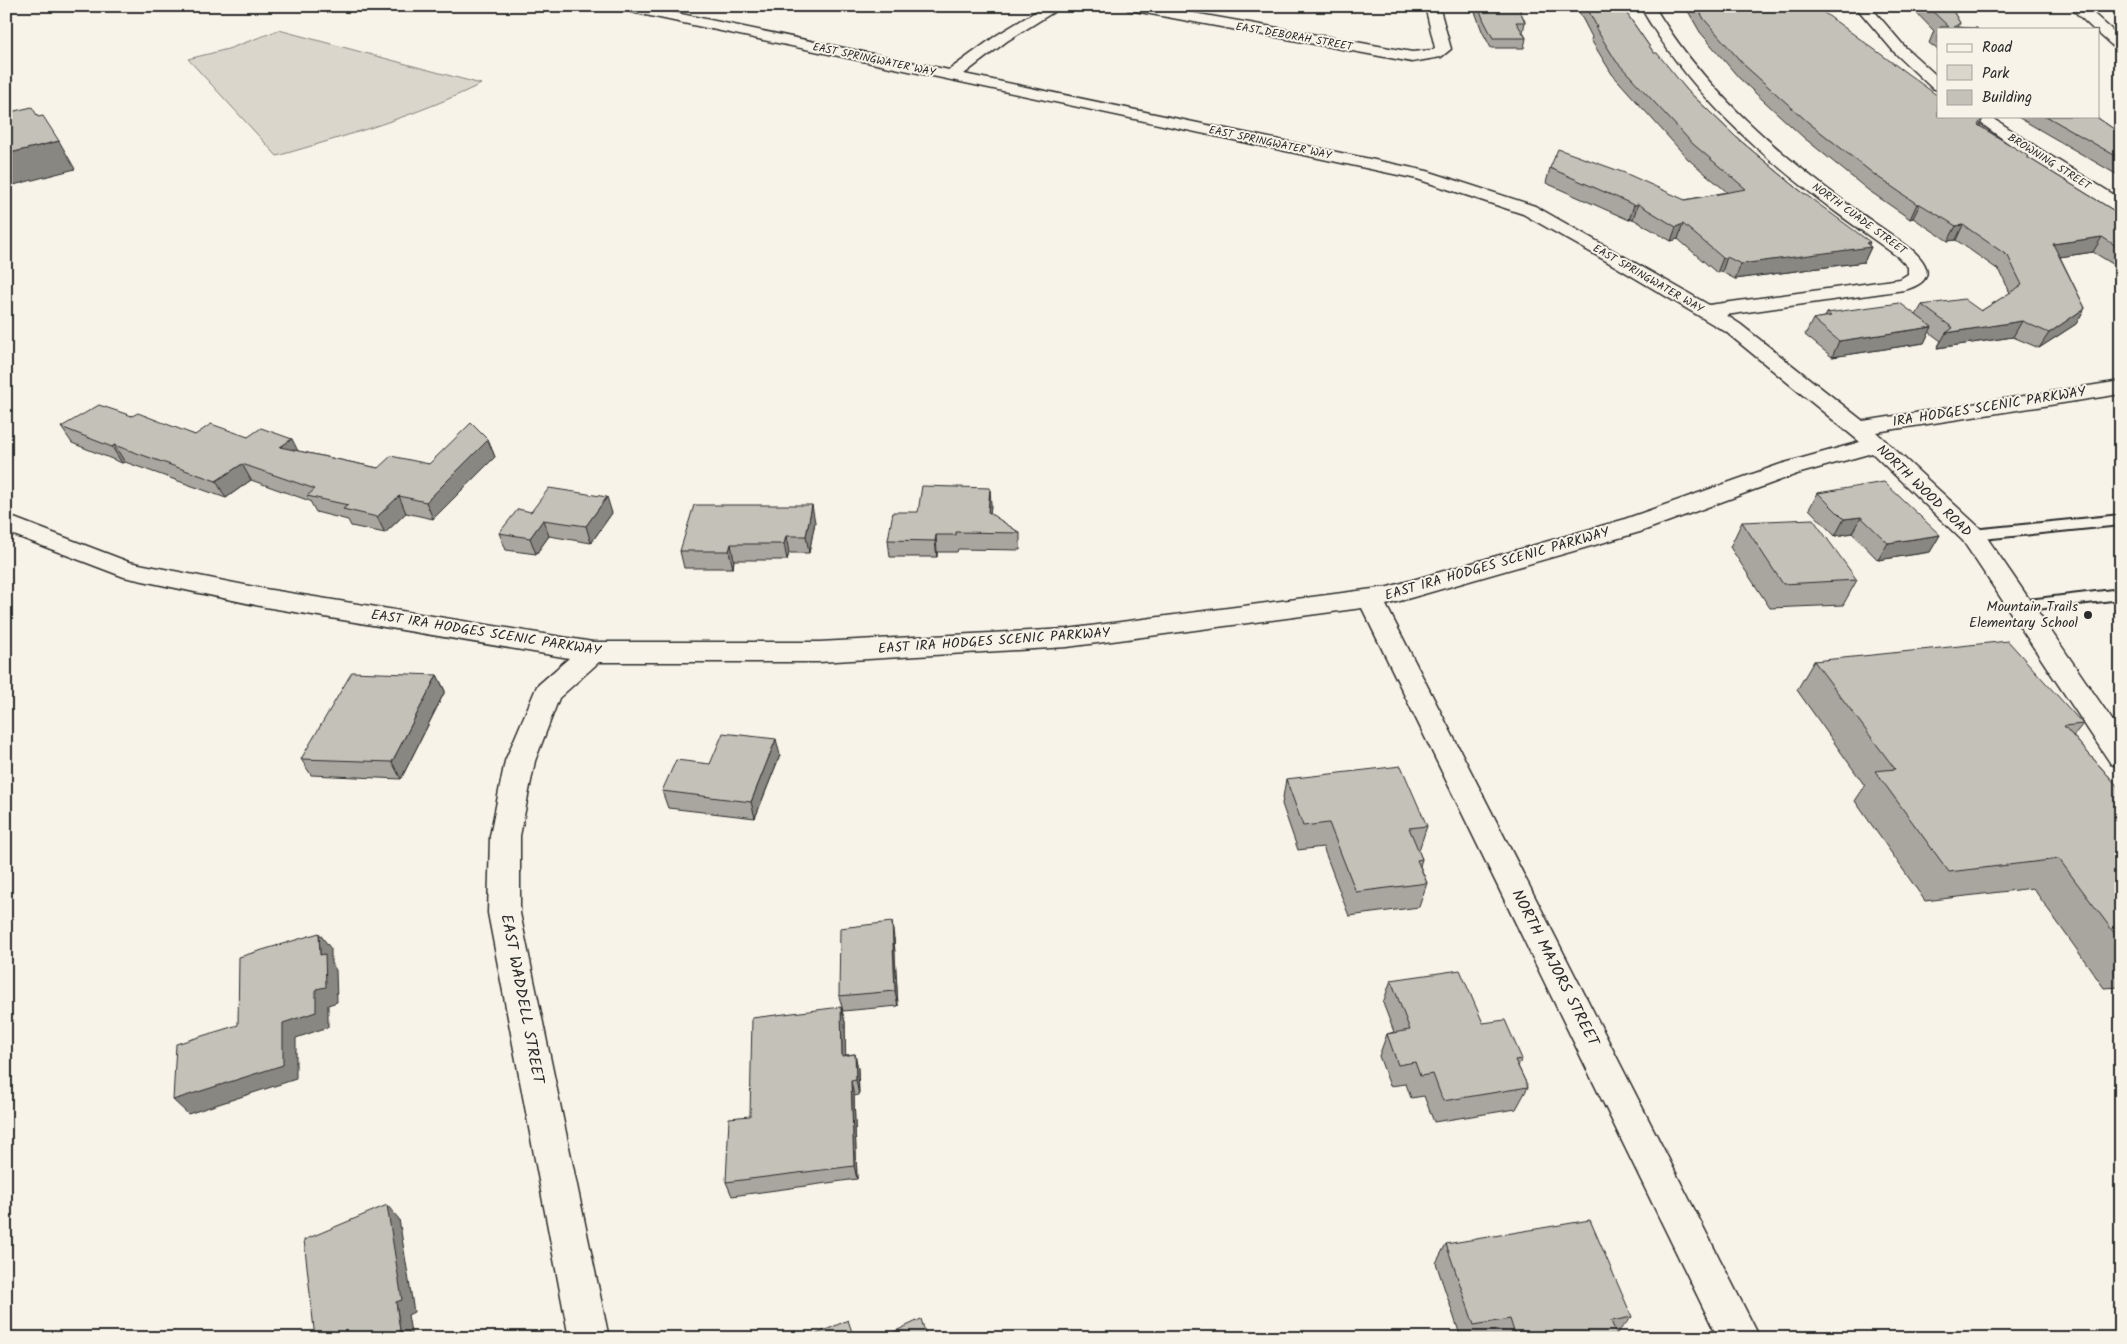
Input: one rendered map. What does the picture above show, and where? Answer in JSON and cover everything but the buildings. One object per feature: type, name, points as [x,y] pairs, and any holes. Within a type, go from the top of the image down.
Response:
[{"type":"street","name":"EAST SPRINGWATER WAY","points":[[622,6],[1421,175],[1529,210],[1622,262],[1733,328],[1858,428]]},
{"type":"street","points":[[951,76],[1002,38],[1056,6]]},
{"type":"street","name":"EAST DEBORAH STREET","points":[[1129,6],[1402,57],[1430,56],[1441,52],[1444,45],[1432,6]]},
{"type":"street","name":"NORTH CUADE STREET","points":[[1647,6],[1664,36],[1684,64],[1726,110],[1781,160],[1842,208],[1908,255],[1918,267],[1919,273],[1916,277],[1904,284],[1706,312]]},
{"type":"street","points":[[1862,6],[1900,50],[1937,84]]},
{"type":"street","points":[[2076,6],[2121,46]]},
{"type":"street","name":"BROWNING STREET","points":[[1982,118],[2028,150],[2121,207]]},
{"type":"street","name":"IRA HODGES SCENIC PARKWAY","points":[[1858,428],[2121,387]]},
{"type":"street","name":"NORTH WOOD ROAD","points":[[1858,428],[1972,535],[2121,756]]},
{"type":"street","name":"EAST IRA HODGES SCENIC PARKWAY","points":[[6,523],[124,569],[265,598],[593,652],[819,652],[1068,638],[1388,596],[1631,526],[1789,469],[1876,445]]},
{"type":"street","name":"NORTH MAJORS STREET","points":[[1370,598],[1740,1338]]},
{"type":"street","name":"EAST WADDELL STREET","points":[[590,1338],[504,913],[505,836],[520,761],[547,693],[593,652]]},
{"type":"lane","points":[[1972,535],[2121,520]]},
{"type":"lane","points":[[2020,606],[2121,594]]},
{"type":"green space","points":[[279,30],[481,84],[406,116],[277,156],[188,59],[228,49]]},
{"type":"place","name":"Mountain Trails Elementary School","points":[[2088,615]]}]
